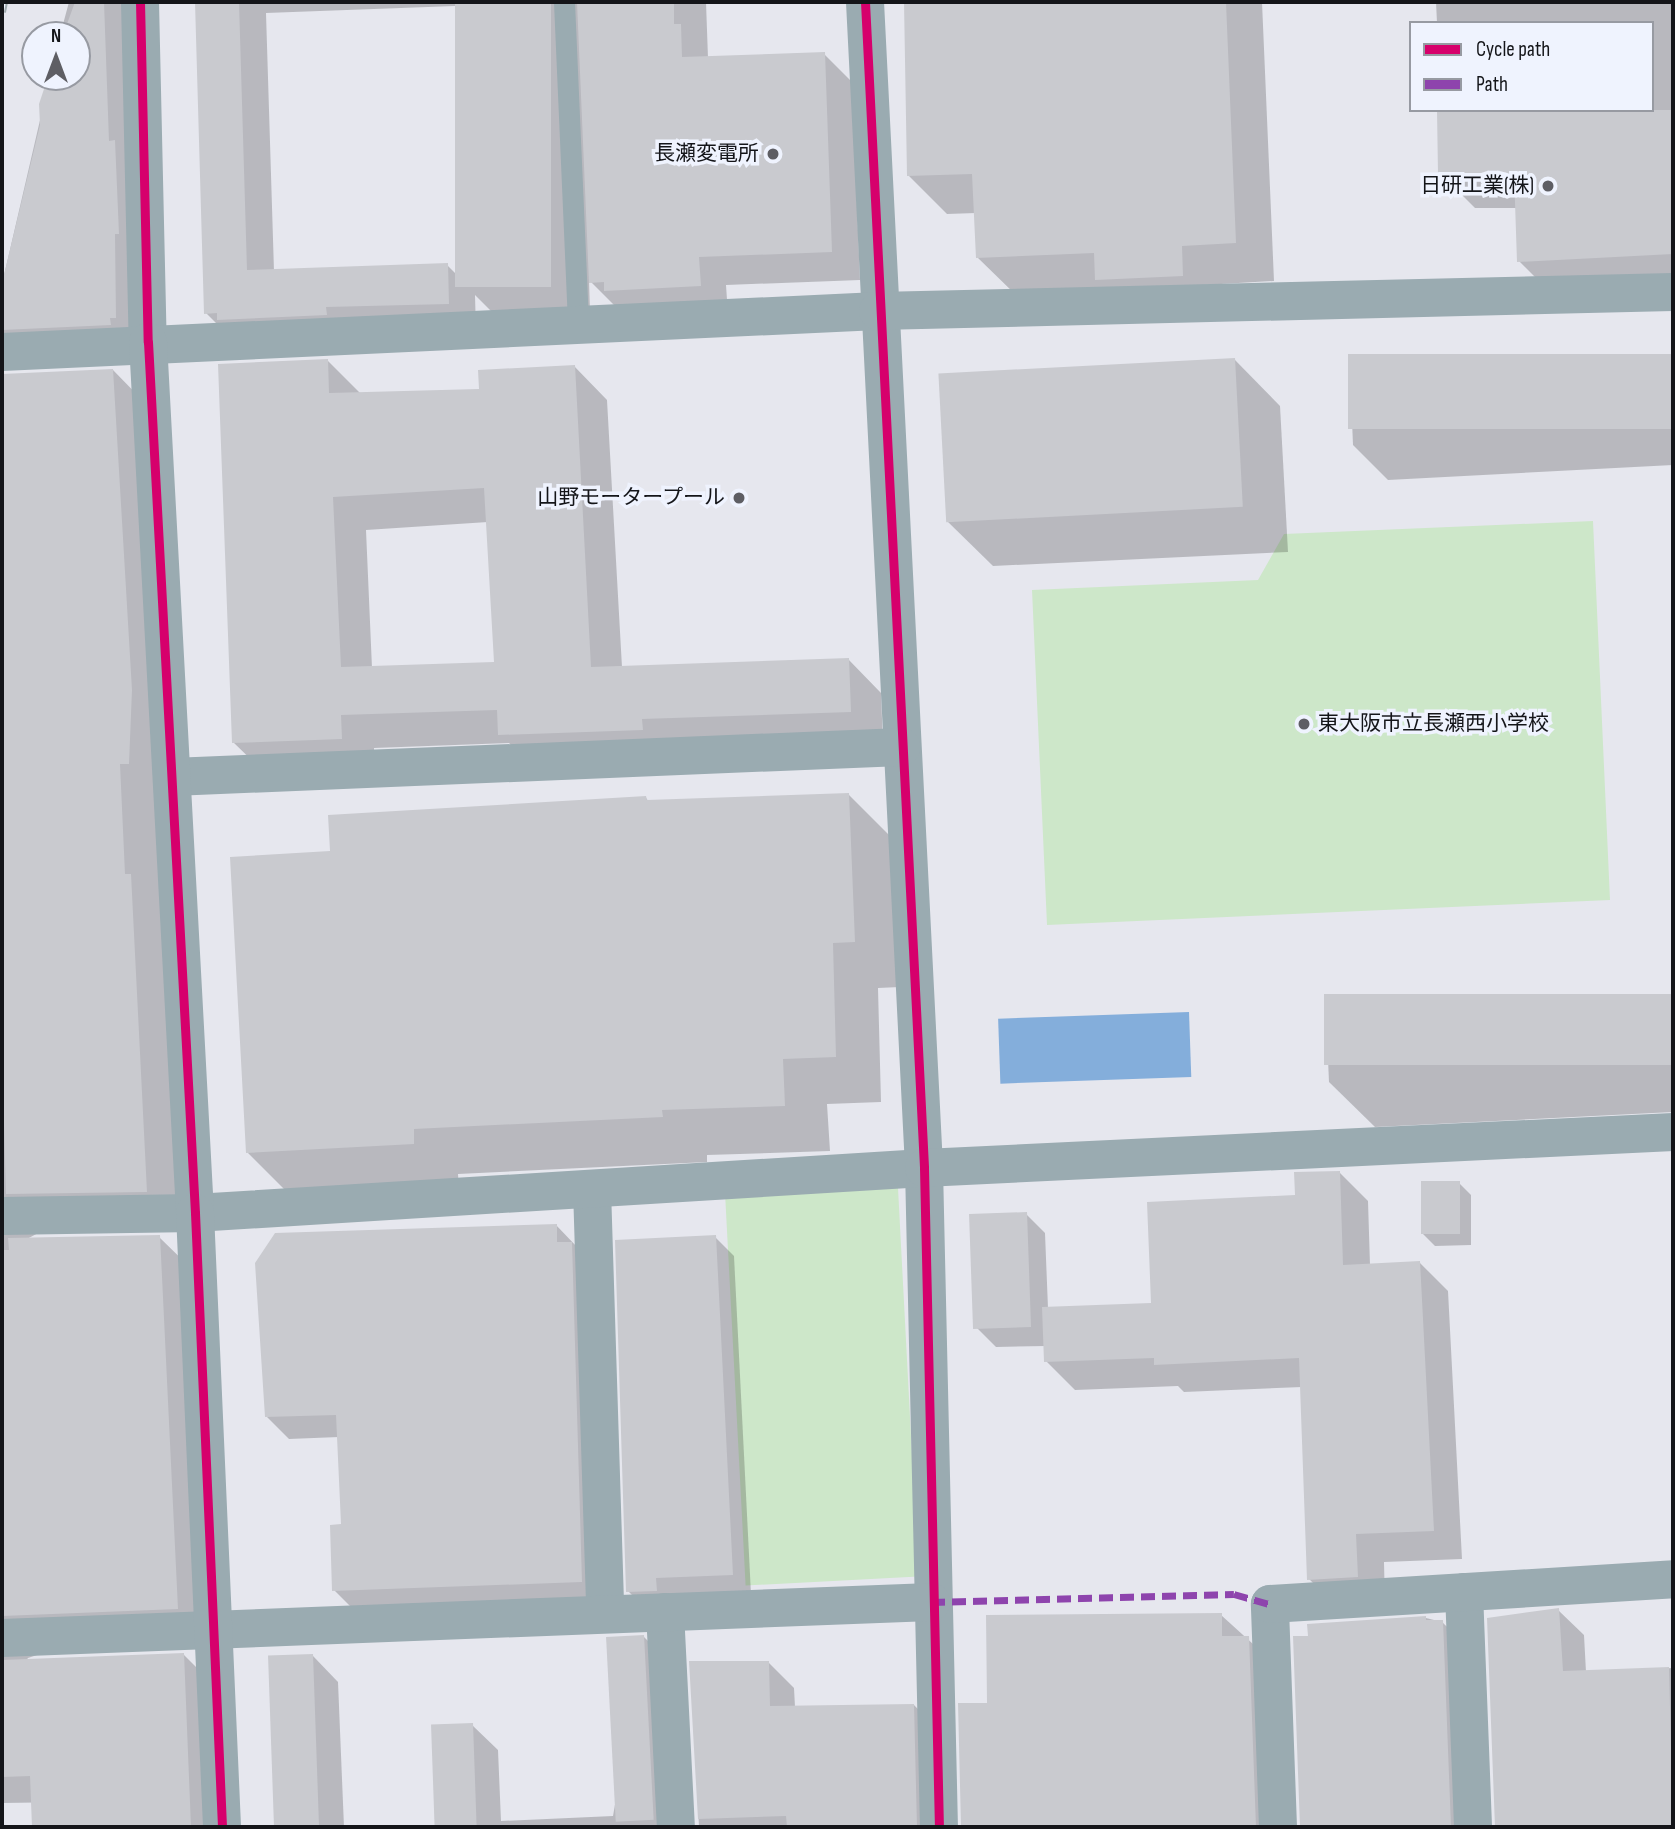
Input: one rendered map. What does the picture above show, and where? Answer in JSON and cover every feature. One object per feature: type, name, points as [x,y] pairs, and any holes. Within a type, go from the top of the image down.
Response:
[{"type":"street","points":[[139,2],[148,342],[195,1213],[222,1827]]},
{"type":"street","points":[[864,2],[924,1168],[931,1602],[939,1827]]},
{"type":"street","points":[[2,352],[148,342],[878,311],[1673,292]]},
{"type":"street","points":[[172,777],[901,747]]},
{"type":"street","points":[[2,1216],[195,1213],[924,1168],[1673,1132]]},
{"type":"street","points":[[592,1189],[605,1614]]},
{"type":"street","points":[[1278,1827],[1270,1604],[1673,1579]]},
{"type":"street","points":[[1464,1591],[1473,1827]]},
{"type":"street","points":[[2,1638],[931,1602]]},
{"type":"street","points":[[665,1612],[676,1827]]},
{"type":"lane","points":[[564,2],[578,324]]},
{"type":"green space","points":[[1593,521],[1610,900],[1047,925],[1032,590],[1258,580],[1284,534]]},
{"type":"green space","points":[[898,1188],[918,1576],[746,1586],[725,1197]]},
{"type":"water","points":[[1189,1012],[1191,1077],[1000,1084],[998,1019]]},
{"type":"building","points":[[75,2],[104,2],[109,141],[115,140],[119,234],[115,234],[116,318],[110,318],[111,325],[2,330],[2,283],[40,125],[39,104],[43,91],[91,91],[91,21],[68,21]]},
{"type":"building","points":[[195,2],[239,2],[247,270],[448,263],[449,304],[326,307],[327,315],[217,320],[217,313],[204,314]]},
{"type":"building","points":[[455,2],[551,2],[551,287],[455,287]]},
{"type":"building","points":[[577,2],[674,2],[674,24],[681,24],[682,57],[825,52],[832,252],[699,257],[701,286],[604,291],[604,282],[589,283]]},
{"type":"building","points":[[904,2],[1226,2],[1236,243],[1182,246],[1183,276],[1095,280],[1094,253],[976,258],[972,174],[907,176]]},
{"type":"building","points":[[1673,110],[1673,254],[1517,262],[1514,173],[1438,174],[1437,112]]},
{"type":"building","points":[[1348,354],[1673,354],[1673,429],[1348,429]]},
{"type":"building","points":[[1235,358],[1243,507],[946,522],[938,374]]},
{"type":"building","points":[[328,359],[329,393],[479,389],[478,370],[575,365],[591,667],[849,658],[851,712],[642,719],[643,730],[498,735],[497,710],[341,715],[342,739],[232,743],[218,364]],"holes":[[[484,488],[494,662],[341,667],[333,497]]]},
{"type":"building","points":[[113,369],[132,690],[129,764],[120,764],[125,874],[131,874],[147,1192],[6,1194],[2,1051],[2,374]]},
{"type":"building","points":[[849,793],[855,942],[833,943],[836,1057],[783,1059],[785,1106],[662,1110],[663,1117],[414,1129],[414,1144],[246,1153],[230,857],[330,851],[328,815],[646,796],[647,800]]},
{"type":"building","points":[[1324,994],[1673,994],[1673,1065],[1324,1065]]},
{"type":"building","points":[[1340,1171],[1343,1265],[1420,1261],[1434,1531],[1356,1534],[1358,1577],[1307,1580],[1299,1358],[1154,1365],[1154,1358],[1044,1362],[1042,1307],[1151,1303],[1147,1202],[1295,1195],[1294,1172]]},
{"type":"building","points":[[1421,1181],[1460,1181],[1460,1234],[1421,1234]]},
{"type":"building","points":[[1027,1212],[1031,1327],[973,1329],[969,1214]]},
{"type":"building","points":[[557,1224],[557,1242],[572,1242],[582,1582],[332,1591],[330,1525],[341,1524],[336,1415],[265,1417],[255,1263],[275,1233]]},
{"type":"building","points":[[160,1235],[178,1609],[2,1616],[2,1250],[9,1250],[8,1238]]},
{"type":"building","points":[[716,1235],[733,1575],[656,1578],[657,1591],[626,1592],[615,1240]]},
{"type":"building","points":[[1559,1608],[1563,1671],[1669,1667],[1673,1827],[1495,1827],[1487,1618]]},
{"type":"building","points":[[1222,1613],[1222,1636],[1249,1636],[1256,1827],[961,1827],[958,1703],[987,1703],[986,1615]]},
{"type":"building","points":[[1426,1616],[1426,1620],[1443,1620],[1451,1827],[1300,1827],[1293,1636],[1308,1636],[1307,1624]]},
{"type":"building","points":[[644,1635],[654,1820],[616,1822],[606,1637]]},
{"type":"building","points":[[184,1653],[191,1827],[32,1827],[30,1776],[2,1777],[2,1660]]},
{"type":"building","points":[[313,1654],[319,1827],[274,1827],[268,1656]]},
{"type":"building","points":[[689,1661],[769,1661],[770,1706],[914,1704],[917,1827],[787,1827],[786,1816],[698,1819]]},
{"type":"building","points":[[473,1723],[477,1827],[435,1827],[431,1724]]},
{"type":"railway","points":[[2,12],[4,2]]},
{"type":"marked path","points":[[931,1602],[1234,1594],[1270,1604]]},
{"type":"cycle path","points":[[140,2],[148,342],[195,1213],[222,1827]]},
{"type":"cycle path","points":[[865,2],[924,1168],[939,1827]]},
{"type":"place","name":"長瀬変電所","points":[[773,154]]},
{"type":"place","name":"日研工業(株)","points":[[1548,186]]},
{"type":"place","name":"山野モータープール","points":[[739,498]]},
{"type":"place","name":"東大阪市立長瀬西小学校","points":[[1304,724]]}]
